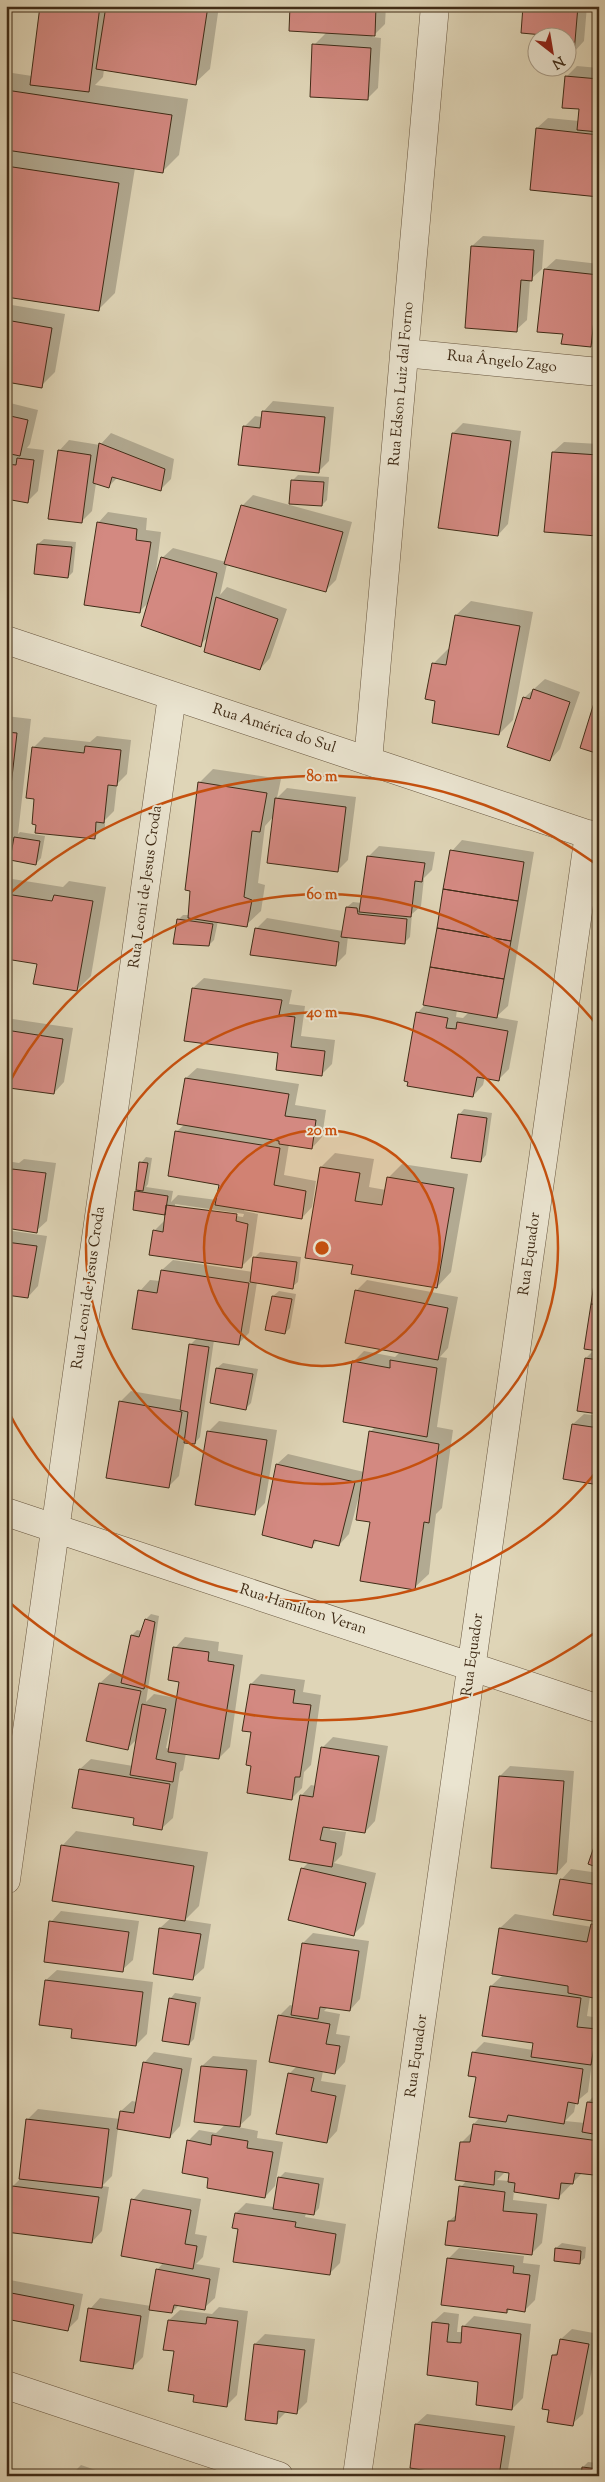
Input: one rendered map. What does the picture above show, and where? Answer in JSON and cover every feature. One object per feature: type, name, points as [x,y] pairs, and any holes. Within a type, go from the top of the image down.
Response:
[{"type":"street","name":"Rua Edson Luiz dal Forno","points":[[368,761],[435,6]]},
{"type":"street","name":"Rua Ângelo Zago","points":[[404,353],[599,372]]},
{"type":"street","name":"Rua América do Sul","points":[[6,640],[594,836]]},
{"type":"street","name":"Rua Leoni de Jesus Croda","points":[[6,1880],[172,696]]},
{"type":"street","name":"Rua Equador","points":[[358,2476],[472,1666],[594,836]]},
{"type":"street","name":"Rua Hamilton Veran","points":[[6,1512],[599,1709]]},
{"type":"street","points":[[6,2385],[279,2476]]},
{"type":"building","points":[[40,6],[100,6],[89,92],[30,85]]},
{"type":"building","points":[[106,6],[208,6],[196,85],[96,69]]},
{"type":"building","points":[[290,6],[376,6],[375,36],[289,31]]},
{"type":"building","points":[[523,6],[578,6],[576,28],[528,28],[528,34],[521,33]]},
{"type":"building","points":[[312,44],[371,48],[368,100],[310,97]]},
{"type":"building","points":[[565,78],[599,79],[599,132],[577,130],[579,109],[562,108]]},
{"type":"building","points":[[6,90],[172,115],[163,173],[6,150]]},
{"type":"building","points":[[536,128],[599,135],[599,197],[530,190]]},
{"type":"building","points":[[6,166],[119,183],[99,311],[6,297]]},
{"type":"building","points":[[471,246],[534,250],[532,281],[521,280],[517,332],[465,328]]},
{"type":"building","points":[[544,269],[599,275],[591,347],[561,344],[563,334],[537,332]]},
{"type":"building","points":[[6,320],[52,328],[42,388],[6,382]]},
{"type":"building","points":[[262,411],[325,417],[319,473],[238,465],[243,426],[260,428]]},
{"type":"building","points":[[6,415],[28,420],[20,456],[6,453]]},
{"type":"building","points":[[452,433],[511,441],[498,536],[438,528]]},
{"type":"building","points":[[99,443],[165,469],[161,491],[112,477],[109,488],[93,483]]},
{"type":"building","points":[[58,450],[91,455],[82,523],[48,519]]},
{"type":"building","points":[[552,452],[599,455],[597,536],[544,532]]},
{"type":"building","points":[[17,458],[34,460],[28,503],[6,499],[6,464],[16,465]]},
{"type":"building","points":[[291,480],[324,482],[322,506],[289,504]]},
{"type":"building","points":[[241,505],[343,532],[326,592],[224,564]]},
{"type":"building","points":[[97,522],[137,529],[136,540],[151,542],[140,613],[84,605]]},
{"type":"building","points":[[37,544],[72,547],[68,578],[34,574]]},
{"type":"building","points":[[161,557],[217,573],[201,647],[141,626]]},
{"type":"building","points":[[216,597],[278,619],[260,670],[204,652]]},
{"type":"building","points":[[455,615],[520,626],[499,735],[432,723],[435,701],[425,699],[432,663],[446,665]]},
{"type":"building","points":[[533,689],[570,702],[550,761],[507,747],[523,697],[530,699]]},
{"type":"building","points":[[599,691],[599,754],[580,748]]},
{"type":"building","points":[[6,732],[17,733],[6,830]]},
{"type":"building","points":[[85,746],[121,750],[117,786],[108,785],[104,823],[96,822],[95,839],[35,833],[36,825],[32,824],[34,799],[26,798],[32,747],[84,753]]},
{"type":"building","points":[[198,782],[267,793],[260,832],[252,831],[244,897],[252,900],[247,927],[188,918],[190,891],[185,890]]},
{"type":"building","points":[[275,798],[346,807],[338,872],[267,863]]},
{"type":"building","points":[[14,837],[40,841],[36,865],[10,860]]},
{"type":"building","points":[[450,850],[524,862],[518,901],[443,889]]},
{"type":"building","points":[[367,856],[425,863],[422,882],[415,881],[411,917],[359,912]]},
{"type":"building","points":[[443,889],[518,901],[511,941],[437,928]]},
{"type":"building","points":[[6,894],[52,901],[54,895],[93,901],[77,991],[33,984],[37,964],[6,959]]},
{"type":"building","points":[[346,907],[357,908],[358,914],[407,919],[405,944],[341,937]]},
{"type":"building","points":[[177,919],[213,924],[209,946],[173,944]]},
{"type":"building","points":[[255,928],[339,942],[336,966],[250,955]]},
{"type":"building","points":[[437,928],[511,941],[504,979],[430,967]]},
{"type":"building","points":[[430,967],[504,979],[497,1018],[423,1005]]},
{"type":"building","points":[[192,988],[282,1000],[279,1015],[295,1017],[291,1047],[325,1051],[322,1076],[276,1070],[278,1053],[184,1041]]},
{"type":"building","points":[[416,1012],[448,1018],[446,1028],[456,1029],[457,1022],[508,1031],[499,1081],[477,1077],[473,1097],[407,1086],[408,1082],[404,1081]]},
{"type":"building","points":[[6,1030],[63,1039],[54,1094],[9,1088],[8,1095],[6,1094]]},
{"type":"building","points":[[185,1078],[289,1094],[285,1116],[316,1120],[312,1149],[279,1144],[279,1141],[177,1124]]},
{"type":"building","points":[[458,1114],[487,1118],[481,1162],[451,1158]]},
{"type":"building","points":[[175,1131],[280,1148],[274,1185],[306,1191],[302,1219],[215,1205],[219,1185],[168,1176]]},
{"type":"building","points":[[139,1162],[148,1163],[143,1191],[136,1190]]},
{"type":"building","points":[[320,1167],[360,1173],[355,1201],[382,1205],[387,1177],[454,1188],[437,1288],[351,1274],[353,1265],[305,1258]]},
{"type":"building","points":[[12,1169],[46,1173],[37,1233],[6,1228],[6,1173],[11,1173]]},
{"type":"building","points":[[135,1191],[168,1196],[165,1215],[133,1210]]},
{"type":"building","points":[[166,1205],[237,1214],[236,1221],[248,1224],[242,1268],[149,1255],[153,1230],[163,1232]]},
{"type":"building","points":[[6,1242],[37,1246],[28,1298],[6,1295]]},
{"type":"building","points":[[253,1257],[297,1262],[293,1289],[250,1282]]},
{"type":"building","points":[[599,1258],[599,1305],[591,1304]]},
{"type":"building","points":[[161,1270],[249,1283],[239,1345],[132,1329],[138,1290],[157,1293]]},
{"type":"building","points":[[355,1290],[448,1308],[438,1360],[345,1343]]},
{"type":"building","points":[[272,1296],[292,1299],[285,1334],[265,1330]]},
{"type":"building","points":[[591,1304],[599,1305],[599,1351],[584,1349]]},
{"type":"building","points":[[189,1344],[209,1347],[195,1444],[184,1443],[188,1412],[180,1410]]},
{"type":"building","points":[[585,1358],[599,1360],[599,1414],[577,1411]]},
{"type":"building","points":[[390,1360],[437,1368],[427,1437],[343,1422],[352,1361],[390,1368]]},
{"type":"building","points":[[216,1368],[253,1374],[246,1410],[210,1403]]},
{"type":"building","points":[[119,1401],[182,1412],[169,1488],[106,1478]]},
{"type":"building","points":[[572,1424],[599,1428],[599,1485],[563,1479]]},
{"type":"building","points":[[207,1431],[267,1440],[255,1515],[195,1505]]},
{"type":"building","points":[[369,1431],[439,1444],[429,1523],[424,1522],[415,1590],[360,1581],[370,1522],[356,1520]]},
{"type":"building","points":[[276,1464],[355,1482],[339,1546],[314,1540],[312,1548],[262,1535]]},
{"type":"building","points":[[145,1619],[155,1622],[144,1689],[121,1683],[131,1635],[139,1637]]},
{"type":"building","points":[[173,1647],[209,1652],[208,1661],[234,1665],[219,1759],[168,1752],[179,1682],[168,1680]]},
{"type":"building","points":[[99,1683],[141,1691],[128,1750],[86,1741]]},
{"type":"building","points":[[250,1684],[295,1690],[293,1703],[311,1705],[300,1777],[295,1777],[292,1800],[247,1793],[251,1766],[246,1765],[251,1732],[242,1731]]},
{"type":"building","points":[[142,1704],[166,1709],[156,1759],[176,1763],[173,1782],[130,1775]]},
{"type":"building","points":[[321,1747],[379,1756],[365,1833],[323,1827],[320,1840],[336,1843],[332,1867],[289,1860],[300,1795],[313,1797]]},
{"type":"building","points":[[79,1769],[170,1784],[162,1830],[133,1825],[134,1818],[72,1808]]},
{"type":"building","points":[[499,1776],[564,1781],[557,1874],[491,1868]]},
{"type":"building","points":[[597,1838],[599,1838],[599,1868],[588,1864]]},
{"type":"building","points":[[61,1845],[194,1866],[185,1921],[52,1901]]},
{"type":"building","points":[[301,1868],[366,1883],[354,1936],[288,1920]]},
{"type":"building","points":[[560,1879],[599,1885],[599,1922],[553,1915]]},
{"type":"building","points":[[49,1921],[129,1932],[123,1972],[44,1962]]},
{"type":"building","points":[[591,1924],[599,1925],[599,1999],[568,1993],[568,1986],[492,1974],[499,1928],[587,1942]]},
{"type":"building","points":[[159,1928],[201,1934],[193,1980],[153,1974]]},
{"type":"building","points":[[302,1943],[359,1951],[350,2011],[320,2007],[318,2019],[291,2015]]},
{"type":"building","points":[[45,1980],[143,1992],[136,2046],[71,2038],[72,2029],[39,2025]]},
{"type":"building","points":[[490,1986],[581,1998],[577,2027],[597,2029],[591,2065],[531,2057],[533,2043],[482,2036]]},
{"type":"building","points":[[169,1998],[196,2003],[189,2045],[162,2041]]},
{"type":"building","points":[[278,2015],[330,2024],[326,2044],[340,2046],[335,2074],[269,2062]]},
{"type":"building","points":[[472,2052],[583,2069],[578,2104],[568,2102],[564,2124],[508,2115],[506,2122],[469,2117],[476,2077],[468,2076]]},
{"type":"building","points":[[143,2062],[182,2069],[170,2138],[117,2129],[120,2111],[134,2113]]},
{"type":"building","points":[[201,2066],[247,2070],[240,2127],[194,2122]]},
{"type":"building","points":[[288,2073],[314,2078],[311,2091],[336,2096],[327,2143],[276,2134]]},
{"type":"building","points":[[587,2102],[599,2103],[599,2135],[582,2132]]},
{"type":"building","points":[[26,2119],[109,2129],[102,2188],[19,2179]]},
{"type":"building","points":[[473,2124],[599,2141],[594,2175],[575,2173],[573,2184],[561,2183],[559,2199],[514,2192],[515,2183],[508,2182],[509,2173],[495,2171],[494,2185],[455,2180],[460,2142],[470,2142]]},
{"type":"building","points":[[212,2135],[248,2141],[247,2148],[273,2152],[265,2198],[207,2188],[208,2178],[182,2173],[187,2140],[211,2145]]},
{"type":"building","points":[[278,2177],[319,2184],[314,2215],[273,2209]]},
{"type":"building","points":[[12,2186],[99,2197],[92,2243],[6,2232]]},
{"type":"building","points":[[459,2186],[505,2192],[503,2211],[537,2214],[532,2255],[445,2245],[448,2221],[455,2221]]},
{"type":"building","points":[[131,2199],[191,2210],[185,2244],[197,2246],[193,2269],[121,2256]]},
{"type":"building","points":[[235,2213],[296,2222],[295,2227],[336,2234],[330,2275],[233,2262],[238,2229],[232,2228]]},
{"type":"building","points":[[555,2248],[581,2251],[580,2264],[554,2261]]},
{"type":"building","points":[[447,2258],[514,2266],[513,2273],[530,2275],[525,2312],[507,2309],[507,2313],[441,2305]]},
{"type":"building","points":[[156,2269],[210,2279],[205,2310],[174,2305],[172,2313],[149,2310]]},
{"type":"building","points":[[6,2292],[74,2305],[68,2331],[6,2319]]},
{"type":"building","points":[[88,2308],[141,2316],[133,2369],[80,2361]]},
{"type":"building","points":[[207,2317],[238,2321],[227,2407],[193,2402],[194,2395],[168,2391],[174,2351],[163,2350],[168,2320],[206,2324]]},
{"type":"building","points":[[432,2322],[449,2324],[447,2342],[461,2343],[462,2326],[521,2334],[512,2410],[476,2405],[478,2382],[427,2375]]},
{"type":"building","points":[[560,2339],[589,2344],[573,2426],[547,2422],[549,2410],[542,2409],[552,2355],[557,2355]]},
{"type":"building","points":[[254,2344],[305,2350],[297,2414],[278,2411],[277,2424],[245,2420]]},
{"type":"building","points":[[415,2424],[505,2436],[499,2476],[457,2476],[410,2468]]},
{"type":"building","points":[[582,2467],[599,2469],[599,2476],[581,2476]]}]
